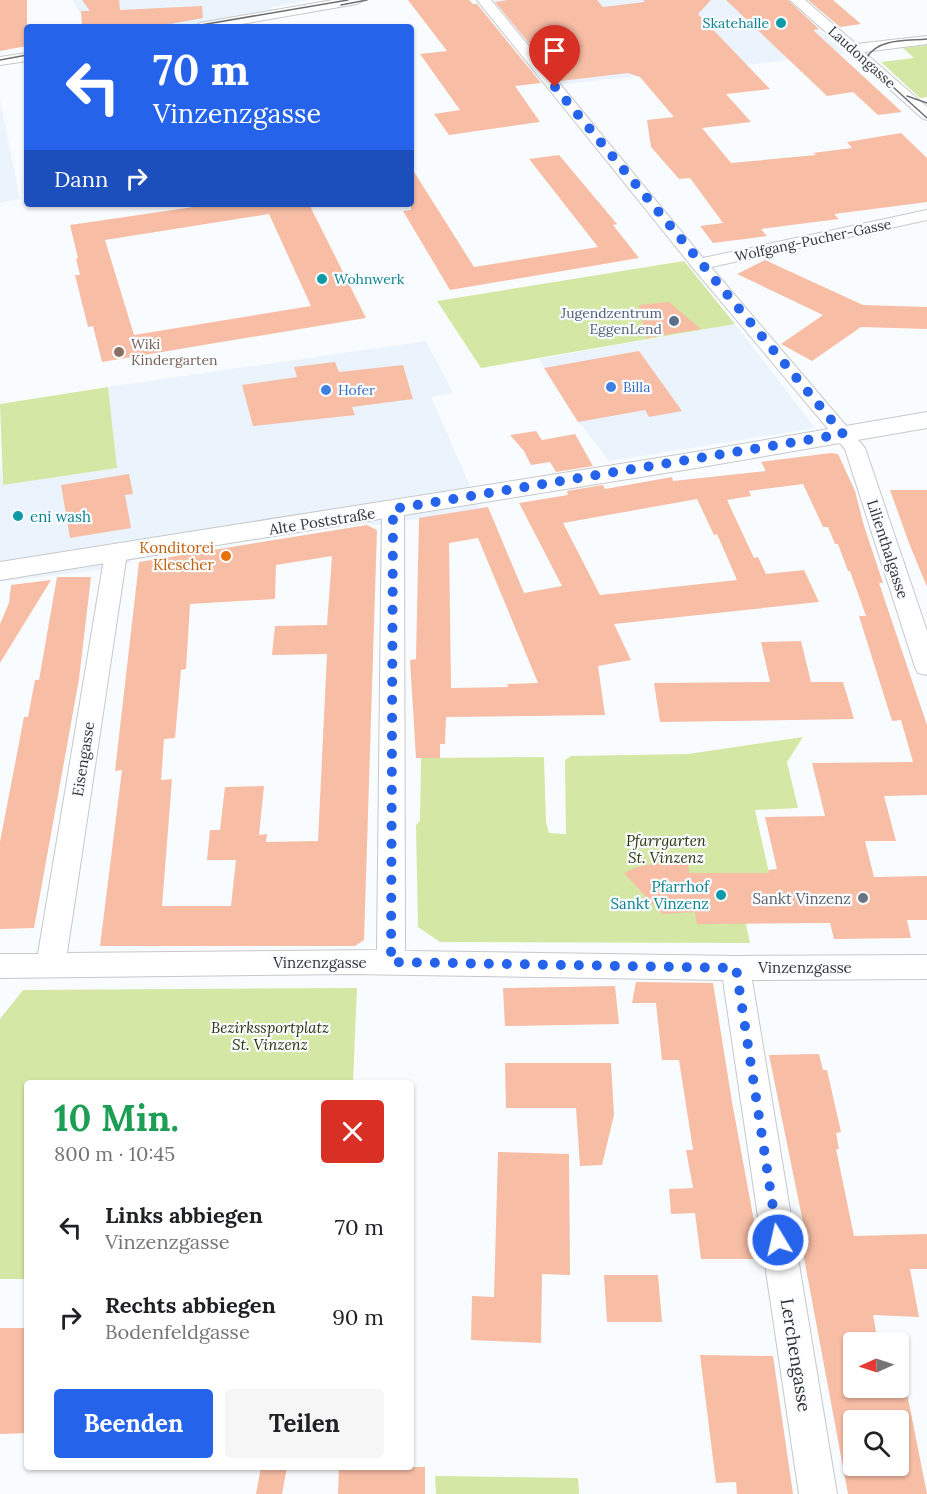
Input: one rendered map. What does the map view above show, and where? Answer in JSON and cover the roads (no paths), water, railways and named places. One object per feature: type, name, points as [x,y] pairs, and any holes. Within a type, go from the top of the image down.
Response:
[{"type":"main road","name":"Alte Poststraße","points":[[0,571],[393,509],[927,420]]},
{"type":"street","points":[[217,24],[357,0]]},
{"type":"street","name":"Lilienthalgasse","points":[[484,0],[699,264],[855,448],[927,667]]},
{"type":"street","name":"Laudongasse","points":[[797,0],[927,115]]},
{"type":"street","points":[[853,49],[927,40]]},
{"type":"street","points":[[0,61],[24,57]]},
{"type":"street","name":"Wolfgang-Pucher-Gasse","points":[[699,264],[927,215]]},
{"type":"street","points":[[391,962],[393,509]]},
{"type":"street","name":"Eisengasse","points":[[51,965],[116,554]]},
{"type":"street","name":"Vinzenzgasse","points":[[0,966],[391,962],[736,968],[927,967]]},
{"type":"street","name":"Lerchengasse","points":[[736,968],[818,1494]]},
{"type":"tram line","points":[[207,24],[348,0]]},
{"type":"tram line","points":[[341,5],[367,0]]},
{"type":"tram line","points":[[927,39],[886,43],[872,51],[867,57],[871,67],[927,118]]},
{"type":"tram line","points":[[0,60],[24,56]]},
{"type":"tram line","points":[[907,96],[927,103]]},
{"type":"place","name":"Skatehalle","points":[[781,23]]},
{"type":"place","name":"Wohnwerk","points":[[322,279]]},
{"type":"place","name":"Jugendzentrum EggenLend","points":[[674,321]]},
{"type":"place","name":"Wiki Kindergarten","points":[[119,352]]},
{"type":"place","name":"Billa","points":[[611,387]]},
{"type":"place","name":"Hofer","points":[[326,390]]},
{"type":"place","name":"eni wash","points":[[18,516]]},
{"type":"place","name":"Konditorei Klescher","points":[[226,556]]},
{"type":"place","name":"Pfarrhof Sankt Vinzenz","points":[[721,895]]},
{"type":"place","name":"Sankt Vinzenz","points":[[863,898]]},
{"type":"park label","name":"Pfarrgarten St. Vinzenz","points":[[666,848]]},
{"type":"park label","name":"Bezirkssportplatz St. Vinzenz","points":[[270,1036]]}]
